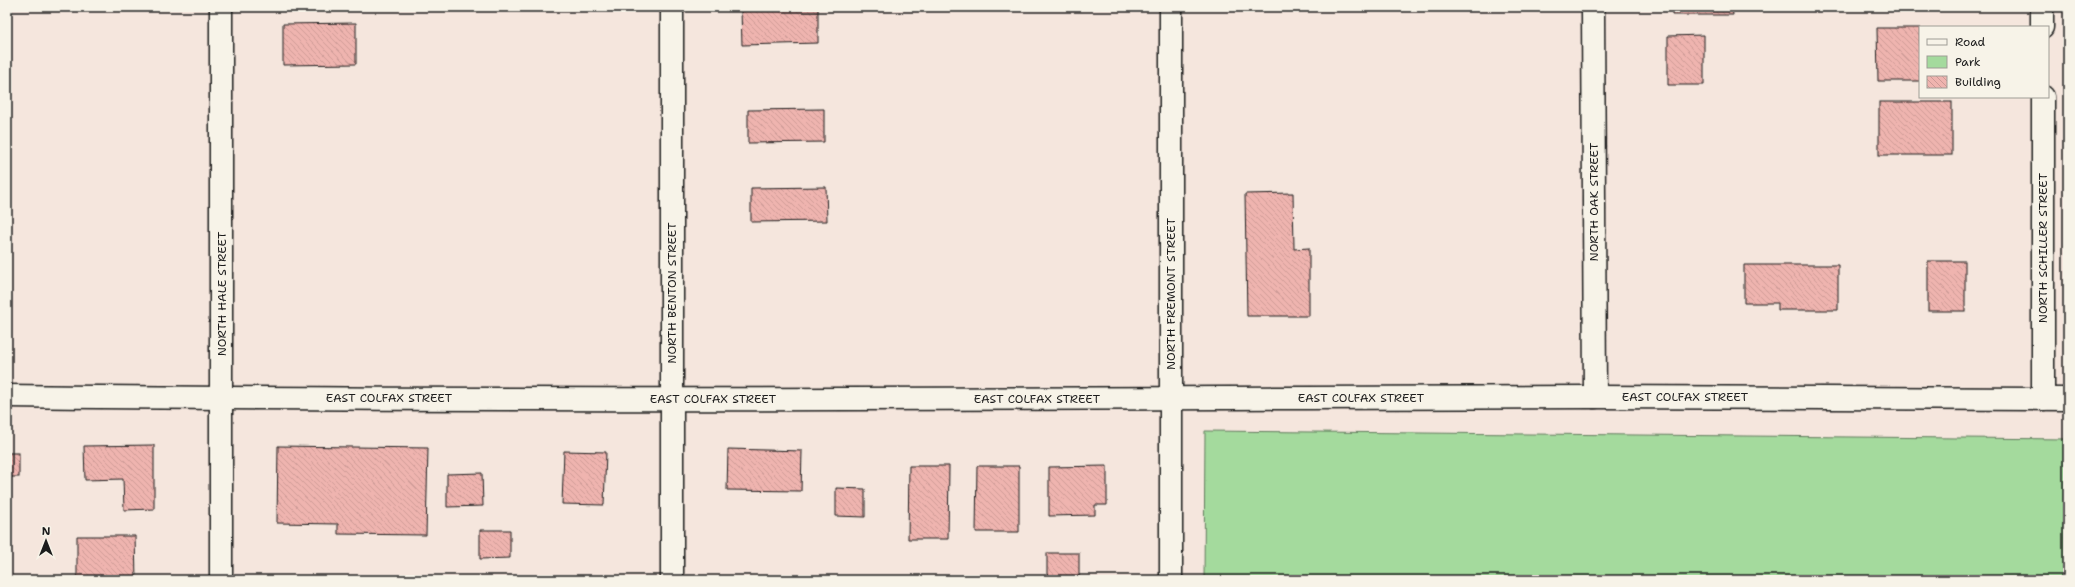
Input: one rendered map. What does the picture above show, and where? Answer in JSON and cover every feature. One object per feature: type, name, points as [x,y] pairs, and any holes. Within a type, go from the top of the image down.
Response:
[{"type":"street","name":"NORTH HALE STREET","points":[[221,7],[221,580]]},
{"type":"street","name":"NORTH BENTON STREET","points":[[672,7],[672,580]]},
{"type":"street","name":"NORTH FREMONT STREET","points":[[1171,7],[1171,580]]},
{"type":"street","name":"NORTH OAK STREET","points":[[1593,7],[1595,397]]},
{"type":"street","points":[[2042,7],[2042,26]]},
{"type":"street","name":"NORTH SCHILLER STREET","points":[[2042,98],[2043,399]]},
{"type":"street","name":"EAST COLFAX STREET","points":[[7,396],[222,398],[1171,399],[1595,397],[2068,399]]},
{"type":"green space","points":[[1205,431],[2068,439],[2068,580],[1204,580]]},
{"type":"building","points":[[1672,7],[1732,7],[1733,15],[1672,15]]},
{"type":"building","points":[[818,9],[818,43],[742,45],[741,10]]},
{"type":"building","points":[[356,23],[356,64],[283,65],[283,24]]},
{"type":"building","points":[[1877,28],[1919,28],[1919,81],[1878,81]]},
{"type":"building","points":[[1704,35],[1704,85],[1668,85],[1668,36]]},
{"type":"building","points":[[1879,102],[1952,102],[1952,155],[1879,155]]},
{"type":"building","points":[[824,109],[824,142],[748,143],[748,110]]},
{"type":"building","points":[[826,187],[827,221],[751,222],[751,188]]},
{"type":"building","points":[[1293,193],[1294,249],[1309,248],[1309,316],[1247,316],[1245,194]]},
{"type":"building","points":[[1928,261],[1965,261],[1965,311],[1928,311]]},
{"type":"building","points":[[1744,265],[1838,265],[1838,310],[1778,310],[1778,303],[1744,303]]},
{"type":"building","points":[[154,445],[154,509],[124,510],[123,479],[85,480],[84,446]]},
{"type":"building","points":[[278,446],[428,448],[426,535],[338,534],[338,524],[277,523]]},
{"type":"building","points":[[728,449],[802,451],[801,491],[727,490]]},
{"type":"building","points":[[564,451],[606,452],[604,505],[562,504]]},
{"type":"building","points":[[7,453],[19,453],[19,477],[7,477]]},
{"type":"building","points":[[909,466],[949,466],[948,539],[908,539]]},
{"type":"building","points":[[977,466],[1019,466],[1019,532],[976,532]]},
{"type":"building","points":[[1107,466],[1107,505],[1095,505],[1095,515],[1049,516],[1049,467]]},
{"type":"building","points":[[482,473],[483,506],[447,507],[447,474]]},
{"type":"building","points":[[836,488],[865,489],[865,517],[836,516]]},
{"type":"building","points":[[480,530],[510,530],[510,558],[480,559]]},
{"type":"building","points":[[77,536],[135,536],[136,580],[77,580]]},
{"type":"building","points":[[1047,553],[1079,553],[1079,580],[1047,580]]}]
